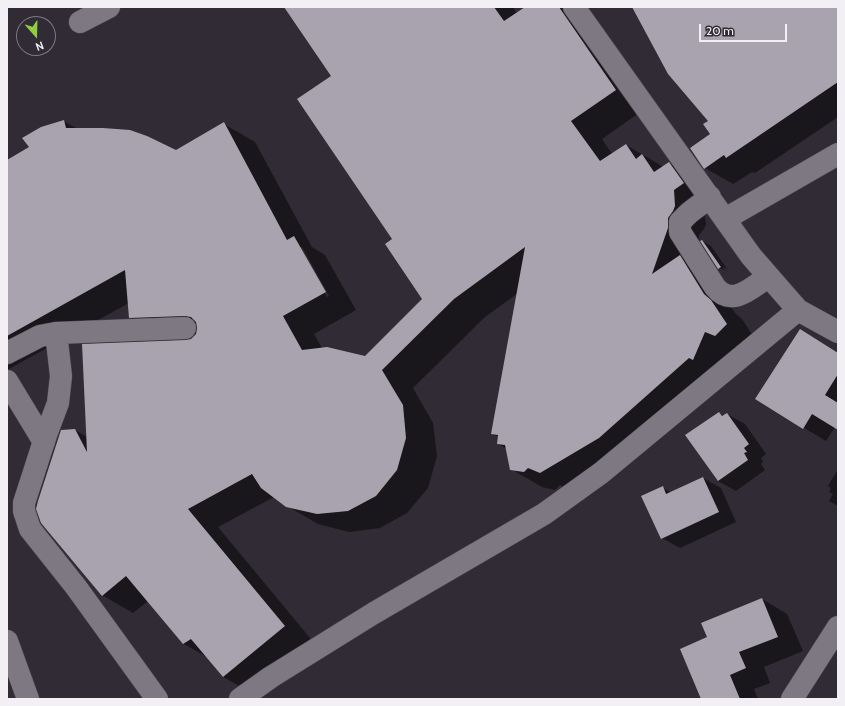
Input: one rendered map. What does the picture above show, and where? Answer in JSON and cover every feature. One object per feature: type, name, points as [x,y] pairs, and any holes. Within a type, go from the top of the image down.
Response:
[{"type":"street","points":[[574,7],[768,277],[798,310],[838,332]]},
{"type":"street","points":[[80,22],[106,8]]},
{"type":"street","points":[[725,219],[838,154]]},
{"type":"street","points":[[710,197],[680,222],[680,232],[715,287],[721,294],[731,297],[740,295],[768,277]]},
{"type":"street","points":[[240,699],[271,676],[374,613],[544,514],[601,473],[798,310]]},
{"type":"street","points":[[7,353],[40,336],[56,333],[185,328]]},
{"type":"street","points":[[56,333],[61,376],[58,403],[44,442],[16,504],[24,511],[30,529],[76,587],[157,699]]},
{"type":"street","points":[[7,381],[44,442]]},
{"type":"street","points":[[792,699],[838,627]]},
{"type":"street","points":[[7,641],[28,699]]},
{"type":"building","points":[[284,7],[494,7],[504,21],[525,7],[559,7],[616,90],[571,121],[600,161],[626,144],[636,159],[642,154],[654,172],[669,162],[684,183],[674,190],[675,206],[668,218],[668,228],[652,274],[680,255],[704,294],[711,300],[727,324],[715,336],[705,332],[693,360],[689,358],[599,438],[540,473],[528,468],[524,472],[510,470],[505,445],[497,444],[498,435],[491,434],[525,247],[454,299],[382,370],[403,405],[406,438],[397,470],[376,496],[348,511],[317,514],[286,507],[261,488],[252,474],[188,509],[285,626],[223,677],[191,639],[183,644],[126,576],[102,596],[41,523],[36,509],[61,430],[75,429],[87,452],[82,344],[186,340],[191,339],[196,334],[196,322],[191,317],[185,316],[129,318],[125,270],[7,336],[7,160],[29,147],[22,138],[41,127],[64,120],[66,128],[130,130],[147,136],[176,150],[224,122],[287,240],[294,236],[326,292],[283,316],[302,350],[327,347],[365,356],[422,299],[385,244],[392,239],[297,99],[331,76]]},
{"type":"building","points":[[632,7],[838,7],[838,82],[726,158],[724,155],[704,169],[690,148],[710,134],[703,124],[708,121],[668,74]]},
{"type":"building","points":[[702,240],[721,267],[718,269],[700,241]]},
{"type":"building","points":[[800,329],[838,353],[838,374],[825,395],[838,403],[838,430],[812,414],[803,429],[755,399]]},
{"type":"building","points":[[719,412],[722,416],[727,413],[749,444],[744,448],[747,452],[744,453],[748,460],[718,481],[685,435]]},
{"type":"building","points":[[703,477],[719,512],[661,539],[641,496],[663,486],[666,494]]},
{"type":"building","points":[[762,598],[778,637],[739,652],[746,668],[730,675],[740,699],[701,699],[680,649],[707,637],[701,623]]}]
